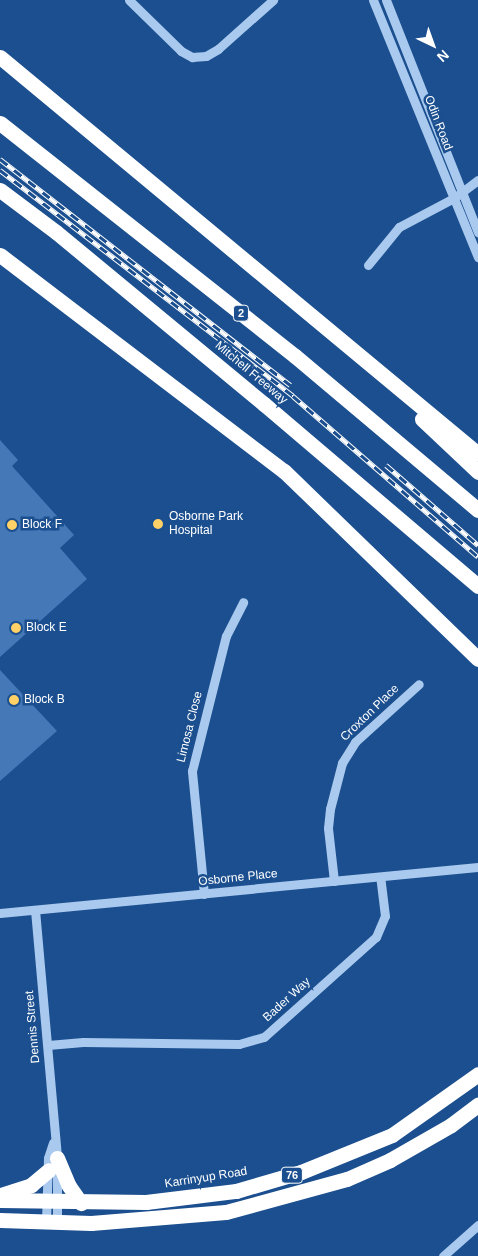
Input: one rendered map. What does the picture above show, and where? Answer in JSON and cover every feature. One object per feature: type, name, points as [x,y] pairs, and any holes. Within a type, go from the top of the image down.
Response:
[{"type":"highway","points":[[0,57],[478,454]]},
{"type":"highway","name":"2","points":[[0,123],[295,356],[478,510]]},
{"type":"highway","name":"Mitchell Freeway","points":[[0,190],[56,232],[257,398],[478,586]]},
{"type":"highway","points":[[0,255],[284,472],[478,659]]},
{"type":"highway","points":[[318,321],[478,472]]},
{"type":"highway","name":"Karrinyup Road","points":[[0,1200],[81,1203],[146,1202],[236,1191],[302,1172],[392,1134],[478,1074]]},
{"type":"highway","name":"76","points":[[0,1220],[115,1222],[226,1212],[347,1179],[390,1160],[451,1126],[478,1105]]},
{"type":"highway","points":[[392,1134],[440,1112],[450,1116],[451,1126]]},
{"type":"highway","points":[[0,1196],[31,1185],[53,1164],[81,1203]]},
{"type":"street","points":[[129,0],[181,51],[192,57],[206,56],[218,49],[273,0]]},
{"type":"street","name":"Odin Road","points":[[373,0],[410,86],[478,256]]},
{"type":"street","name":"Odin Road","points":[[386,0],[478,232]]},
{"type":"street","points":[[368,265],[399,227],[454,198],[478,180]]},
{"type":"street","name":"Limosa Close","points":[[204,894],[192,784],[193,766],[226,636],[243,602]]},
{"type":"street","name":"Croxton Place","points":[[334,881],[328,828],[330,809],[342,763],[355,742],[419,684]]},
{"type":"street","name":"Osborne Place","points":[[0,913],[380,878],[478,867]]},
{"type":"street","name":"Bader Way","points":[[48,1046],[83,1042],[239,1044],[264,1037],[376,937],[385,916],[380,878]]},
{"type":"street","name":"Dennis Street","points":[[35,910],[48,1046],[54,1142],[52,1222]]},
{"type":"street","name":"Dennis Street","points":[[52,1202],[54,1142]]},
{"type":"street","points":[[443,1256],[478,1225]]},
{"type":"building","points":[[0,440],[18,460],[12,466],[74,535],[60,548],[87,579],[0,657]]},
{"type":"building","name":"Block B","points":[[0,670],[57,731],[0,781]]},
{"type":"railway","points":[[0,159],[290,385]]},
{"type":"railway","points":[[0,170],[293,396],[478,557]]},
{"type":"railway","points":[[386,465],[478,545]]},
{"type":"place","name":"Osborne Park Hospital","points":[[158,524]]},
{"type":"place","name":"Block F","points":[[12,525]]},
{"type":"place","name":"Block E","points":[[16,628]]},
{"type":"place","name":"Block B","points":[[14,700]]}]
